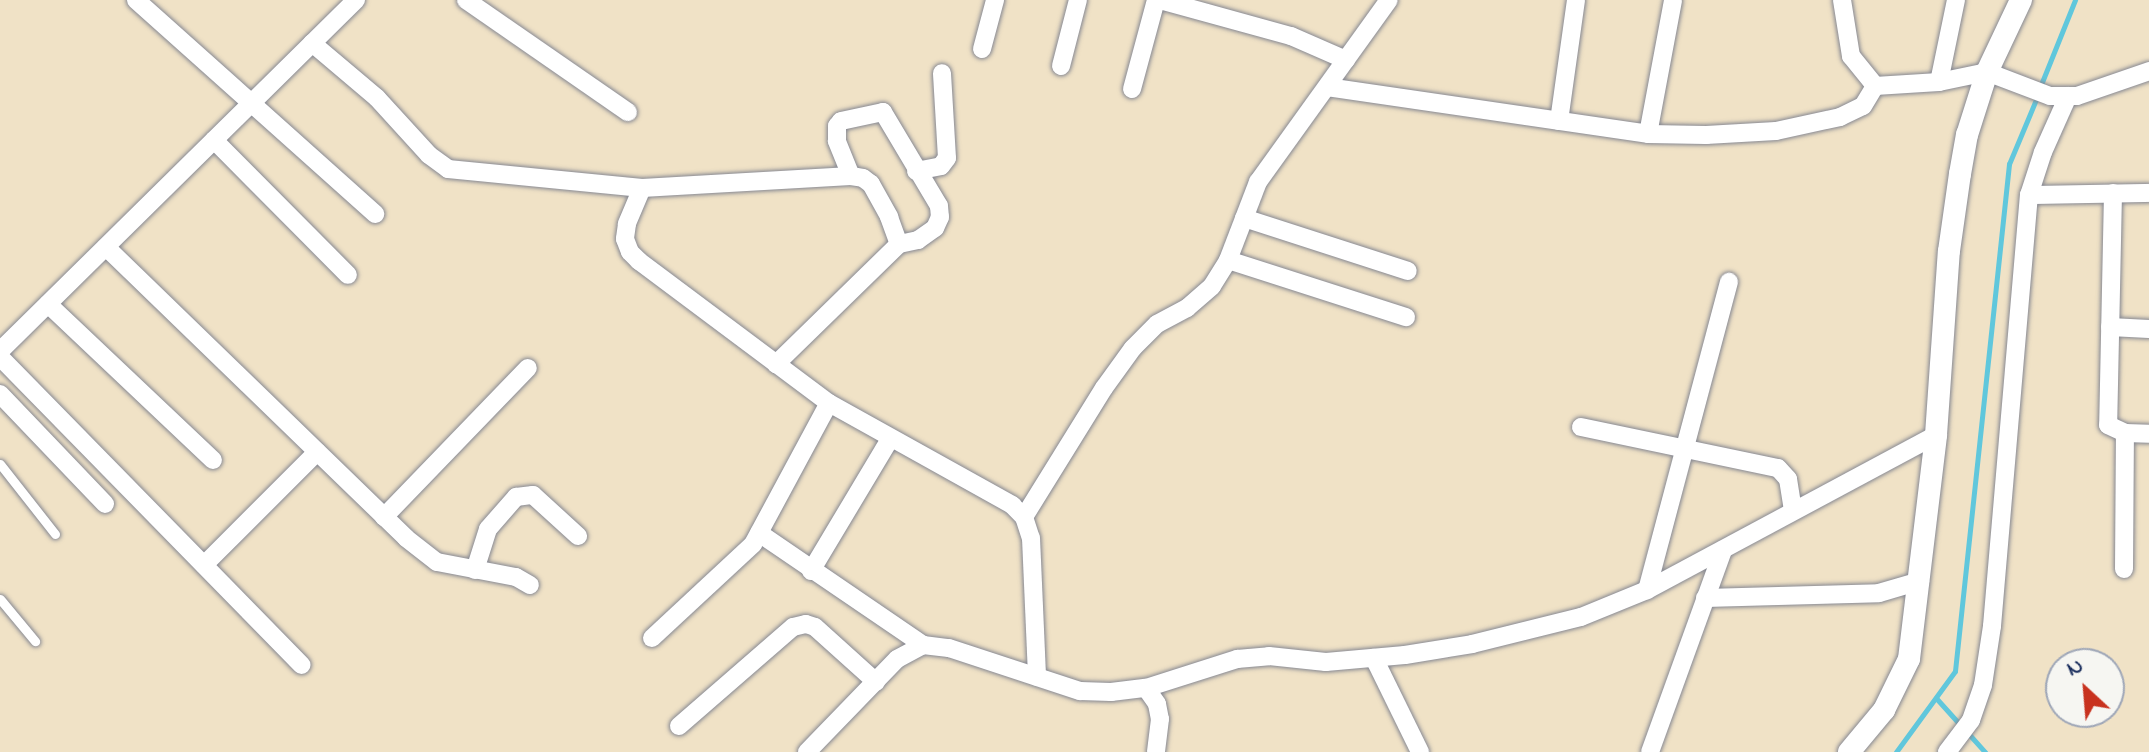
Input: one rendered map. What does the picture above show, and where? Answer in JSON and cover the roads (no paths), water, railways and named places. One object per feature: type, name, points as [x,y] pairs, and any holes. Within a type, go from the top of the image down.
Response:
[{"type":"street","points":[[136,0],[253,101],[375,214]]},
{"type":"street","points":[[0,351],[356,0]]},
{"type":"street","points":[[466,0],[628,112]]},
{"type":"street","points":[[982,49],[995,0]]},
{"type":"street","points":[[1061,66],[1078,0]]},
{"type":"street","points":[[1132,89],[1158,0],[1291,36],[1346,60]]},
{"type":"street","points":[[1024,517],[1104,388],[1133,348],[1157,324],[1187,308],[1212,286],[1228,260],[1258,182],[1389,0]]},
{"type":"street","points":[[1559,121],[1576,0]]},
{"type":"street","points":[[1648,134],[1673,0]]},
{"type":"street","points":[[1842,0],[1851,56],[1875,86]]},
{"type":"street","points":[[1939,82],[1956,0]]},
{"type":"street","points":[[1849,752],[1884,710],[1909,659],[1936,435],[1949,251],[1967,135],[2021,0]]},
{"type":"street","points":[[312,43],[377,98],[429,155],[448,169],[642,188],[851,176],[871,184],[899,244]]},
{"type":"street","points":[[1875,86],[1939,82],[1991,74],[2059,96],[2113,87],[2149,71]]},
{"type":"street","points":[[916,171],[941,166],[947,158],[942,73]]},
{"type":"street","points":[[1327,87],[1648,134],[1706,135],[1801,127],[1840,117],[1863,106],[1875,86]]},
{"type":"street","points":[[1951,746],[1971,720],[1983,685],[1992,626],[2029,195],[2059,96]]},
{"type":"street","points":[[776,364],[899,244],[918,240],[935,228],[940,217],[939,206],[883,112],[875,111],[841,121],[837,126],[837,141],[851,176]]},
{"type":"street","points":[[214,140],[348,275]]},
{"type":"street","points":[[642,188],[627,224],[625,239],[630,252],[825,400],[1012,505],[1024,517],[1031,538],[1037,677]]},
{"type":"street","points":[[2113,193],[2108,425],[2125,433],[2149,434]]},
{"type":"street","points":[[2029,195],[2149,193]]},
{"type":"street","points":[[1244,218],[1408,271]]},
{"type":"street","points":[[106,247],[384,517],[437,562],[516,577],[530,585]]},
{"type":"street","points":[[1228,260],[1406,317]]},
{"type":"street","points":[[1647,590],[1729,282]]},
{"type":"street","points":[[48,304],[213,460]]},
{"type":"street","points":[[2110,327],[2149,329]]},
{"type":"street","points":[[0,357],[302,665]]},
{"type":"street","points":[[384,517],[528,368]]},
{"type":"street","points":[[0,394],[105,504]]},
{"type":"street","points":[[652,638],[742,559],[759,533],[825,400]]},
{"type":"street","points":[[1581,427],[1778,468],[1788,479],[1793,510]]},
{"type":"street","points":[[2124,569],[2125,433]]},
{"type":"street","points":[[759,533],[923,645],[949,648],[1080,691],[1146,688],[1237,659],[1269,656],[1326,662],[1374,658],[1459,646],[1581,617],[1647,590],[1936,435]]},
{"type":"street","points":[[811,571],[890,439]]},
{"type":"street","points":[[204,565],[317,452]]},
{"type":"street","points":[[475,570],[488,529],[516,497],[533,495],[578,536]]},
{"type":"street","points":[[1650,752],[1723,550]]},
{"type":"street","points":[[1705,598],[1879,593],[1920,581]]},
{"type":"street","points":[[679,726],[793,627],[806,624],[815,627],[876,682]]},
{"type":"street","points":[[807,752],[897,659],[923,645]]},
{"type":"street","points":[[1374,658],[1420,752]]},
{"type":"street","points":[[1146,688],[1157,704],[1160,719],[1156,752]]},
{"type":"lane","points":[[0,464],[55,534]]},
{"type":"lane","points":[[0,599],[35,641]]},
{"type":"waterway","points":[[2040,87],[2075,0]]},
{"type":"waterway","points":[[1896,752],[1955,671],[2009,164],[2037,97]]},
{"type":"waterway","points":[[1936,698],[1960,725]]},
{"type":"waterway","points":[[1967,732],[1985,752]]}]
